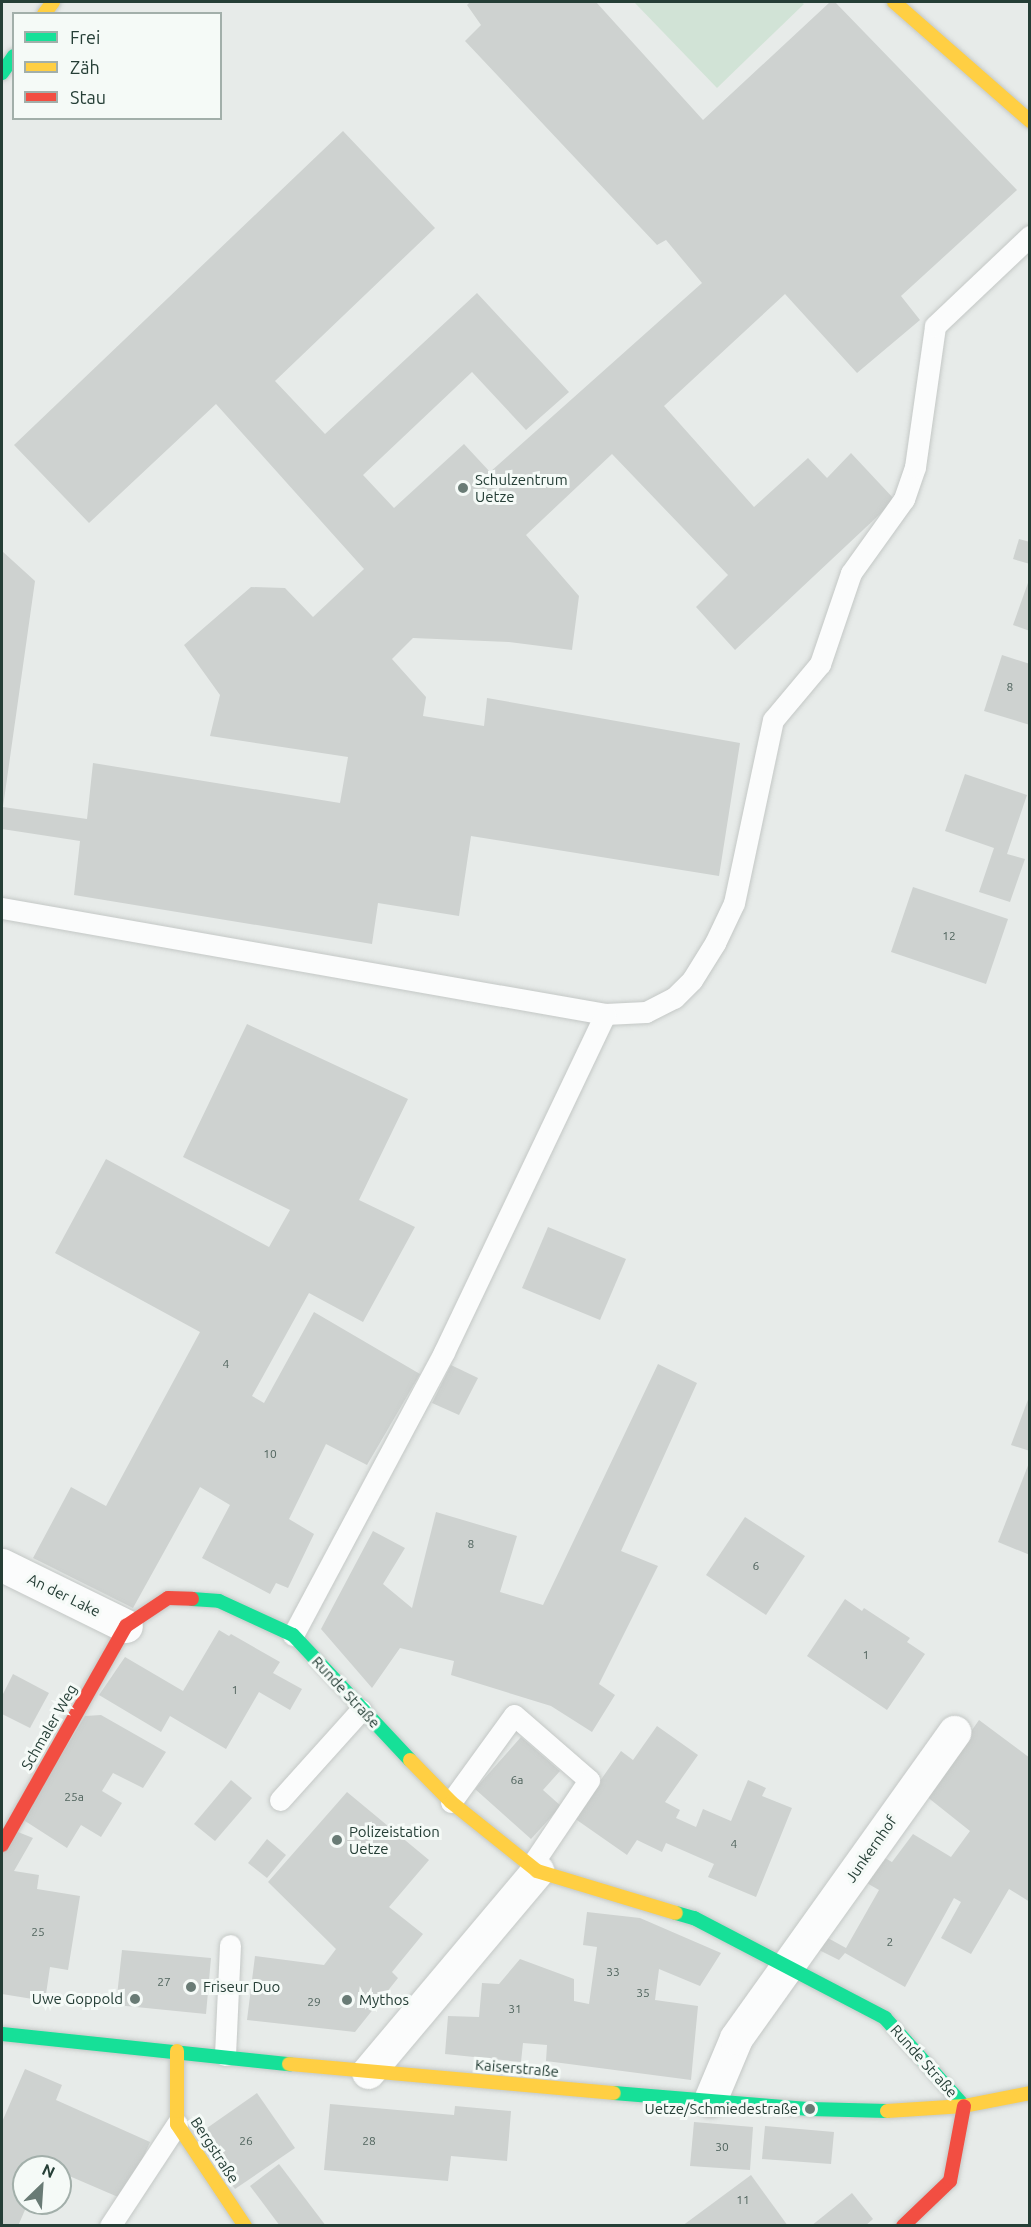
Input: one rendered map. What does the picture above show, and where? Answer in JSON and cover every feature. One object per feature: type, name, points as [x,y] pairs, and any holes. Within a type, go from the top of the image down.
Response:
[{"type":"street","points":[[894,2],[1029,120]]},
{"type":"street","points":[[2,73],[12,59]]},
{"type":"street","name":"An der Lake","points":[[2,1565],[126,1626]]},
{"type":"street","name":"Runde Straße","points":[[126,1626],[168,1598],[219,1601],[293,1635],[361,1710],[451,1802],[534,1869],[694,1918],[885,2018],[964,2106]]},
{"type":"street","name":"Schmaler Weg","points":[[2,1845],[126,1626]]},
{"type":"street","name":"Junkernhof","points":[[788,1966],[954,1732]]},
{"type":"street","points":[[368,2072],[534,1869]]},
{"type":"street","points":[[710,2100],[736,2038],[788,1966]]},
{"type":"street","name":"Kaiserstraße","points":[[2,2034],[225,2055],[368,2072],[710,2100],[880,2111],[964,2106],[1029,2093]]},
{"type":"street","name":"Bergstraße","points":[[177,2051],[177,2124],[245,2226]]},
{"type":"street","points":[[903,2226],[950,2181],[964,2106]]},
{"type":"lane","points":[[2,908],[605,1014],[646,1012],[674,998],[692,980],[715,943],[734,903],[773,720],[820,664],[851,573],[904,499],[915,467],[934,326],[1029,236]]},
{"type":"lane","points":[[293,1635],[444,1352],[605,1014]]},
{"type":"lane","points":[[280,1800],[361,1710]]},
{"type":"lane","points":[[451,1802],[514,1715],[589,1780],[534,1869]]},
{"type":"lane","points":[[225,2055],[230,1946]]},
{"type":"lane","points":[[110,2226],[177,2124]]},
{"type":"green space","points":[[634,2],[801,2],[804,4],[717,88]]},
{"type":"building","points":[[470,2],[596,2],[703,120],[830,2],[835,2],[1017,190],[901,296],[920,320],[857,373],[785,294],[664,406],[754,507],[808,458],[827,478],[851,453],[895,500],[735,650],[696,607],[728,575],[612,454],[526,535],[579,596],[572,650],[509,642],[413,638],[392,659],[426,697],[423,716],[484,726],[487,698],[740,743],[719,876],[471,836],[459,916],[378,903],[372,944],[74,895],[80,841],[2,829],[2,551],[35,581],[3,807],[87,819],[93,763],[340,803],[348,757],[210,736],[220,695],[184,645],[251,587],[285,588],[313,617],[364,569],[216,404],[89,523],[14,445],[343,131],[435,228],[275,381],[325,434],[477,293],[569,392],[526,430],[472,372],[363,475],[394,508],[464,444],[490,472],[702,283],[666,240],[657,245],[465,41],[481,25],[467,5]]},
{"type":"building","points":[[1019,539],[1030,542],[1030,564],[1013,559]]},
{"type":"building","points":[[1030,580],[1030,631],[1013,625]]},
{"type":"building","points":[[1002,655],[1030,664],[1030,725],[984,711]]},
{"type":"building","points":[[965,774],[1027,795],[1007,854],[1025,859],[1010,902],[979,892],[994,848],[945,831]]},
{"type":"building","points":[[913,887],[1008,919],[986,984],[891,952]]},
{"type":"building","points":[[247,1024],[408,1099],[359,1200],[415,1227],[363,1322],[309,1293],[252,1396],[264,1403],[314,1312],[420,1374],[367,1465],[326,1444],[289,1519],[314,1534],[288,1588],[276,1583],[270,1594],[202,1558],[230,1505],[200,1487],[133,1608],[33,1558],[71,1487],[106,1506],[200,1332],[55,1253],[106,1159],[269,1247],[290,1210],[183,1157]]},
{"type":"building","points":[[548,1227],[626,1259],[600,1320],[522,1288]]},
{"type":"building","points":[[658,1364],[697,1383],[621,1551],[658,1566],[599,1684],[615,1695],[592,1732],[551,1706],[451,1675],[454,1661],[400,1648],[372,1688],[321,1629],[373,1531],[405,1548],[383,1584],[412,1608],[436,1512],[517,1536],[500,1592],[543,1605]]},
{"type":"building","points":[[451,1365],[478,1378],[459,1415],[432,1403]]},
{"type":"building","points":[[1030,1397],[1030,1451],[1011,1445]]},
{"type":"building","points":[[1030,1463],[1030,1555],[998,1542]]},
{"type":"building","points":[[745,1517],[805,1556],[766,1615],[706,1575]]},
{"type":"building","points":[[845,1599],[862,1611],[864,1608],[910,1638],[907,1642],[925,1654],[887,1710],[807,1656]]},
{"type":"building","points":[[219,1630],[229,1636],[231,1634],[280,1662],[273,1673],[302,1689],[290,1710],[259,1692],[226,1749],[170,1716],[161,1732],[99,1695],[125,1657],[183,1691]]},
{"type":"building","points":[[13,1674],[49,1693],[30,1728],[2,1714],[2,1696]]},
{"type":"building","points":[[101,1715],[166,1752],[143,1788],[113,1773],[102,1791],[122,1803],[101,1837],[81,1825],[67,1848],[22,1819],[85,1716]]},
{"type":"building","points":[[979,1720],[1030,1758],[1030,1902],[1009,1889],[971,1954],[941,1938],[961,1902],[954,1898],[905,1987],[845,1953],[839,1960],[817,1949],[826,1937],[846,1948],[879,1890],[865,1882],[883,1857],[892,1862],[913,1834],[951,1857],[970,1831],[926,1796]]},
{"type":"building","points":[[657,1726],[698,1755],[665,1802],[680,1810],[676,1818],[696,1827],[703,1809],[731,1821],[748,1780],[766,1788],[762,1796],[792,1808],[756,1897],[708,1877],[714,1864],[666,1843],[662,1852],[637,1840],[627,1855],[574,1818],[621,1751],[633,1760]]},
{"type":"building","points":[[521,1737],[560,1771],[543,1790],[561,1806],[531,1839],[475,1789]]},
{"type":"building","points":[[231,1780],[252,1798],[215,1841],[194,1824]]},
{"type":"building","points":[[347,1792],[429,1860],[389,1907],[423,1934],[392,1972],[398,1978],[355,2032],[247,2020],[255,1956],[324,1965],[336,1949],[268,1882]]},
{"type":"building","points":[[13,1830],[33,1838],[14,1871],[39,1875],[37,1889],[80,1896],[68,1970],[50,1967],[45,2001],[2,1994],[2,1852]]},
{"type":"building","points":[[267,1839],[286,1855],[267,1878],[248,1863]]},
{"type":"building","points":[[587,1912],[640,1918],[721,1953],[700,1986],[659,1969],[655,2000],[698,2006],[691,2080],[546,2061],[547,2045],[523,2043],[521,2062],[445,2054],[448,2016],[479,2017],[482,1983],[499,1984],[520,1959],[574,1979],[574,2001],[589,2004],[597,1947],[583,1945]]},
{"type":"building","points":[[122,1950],[211,1958],[206,2014],[116,2005]]},
{"type":"building","points":[[25,2069],[62,2085],[56,2100],[150,2142],[125,2200],[72,2177],[72,2155],[12,2155],[12,2215],[23,2215],[18,2226],[2,2226],[2,2122]]},
{"type":"building","points":[[257,2093],[295,2148],[235,2189],[197,2135]]},
{"type":"building","points":[[330,2104],[454,2115],[455,2106],[511,2111],[507,2161],[451,2156],[448,2181],[324,2170]]},
{"type":"building","points":[[694,2122],[753,2127],[750,2170],[690,2166]]},
{"type":"building","points":[[765,2126],[834,2132],[831,2164],[762,2159]]},
{"type":"building","points":[[279,2164],[326,2226],[280,2226],[250,2186]]},
{"type":"building","points":[[751,2175],[788,2226],[682,2226]]},
{"type":"building","points":[[852,2193],[873,2219],[865,2226],[811,2226]]},
{"type":"traffic: fast","points":[[2,73],[12,59]]},
{"type":"traffic: fast","points":[[192,1599],[219,1601],[293,1635],[410,1760]]},
{"type":"traffic: fast","points":[[676,1913],[694,1918],[885,2018],[964,2106]]},
{"type":"traffic: fast","points":[[2,2034],[289,2064]]},
{"type":"traffic: fast","points":[[614,2093],[810,2109],[887,2111]]},
{"type":"traffic: slow","points":[[46,12],[53,2]]},
{"type":"traffic: slow","points":[[894,2],[1030,121]]},
{"type":"traffic: slow","points":[[410,1760],[451,1802],[537,1871],[676,1913]]},
{"type":"traffic: slow","points":[[177,2051],[177,2124],[245,2226]]},
{"type":"traffic: slow","points":[[289,2064],[614,2093]]},
{"type":"traffic: slow","points":[[887,2111],[964,2106],[1030,2093]]},
{"type":"traffic: jam","points":[[2,1845],[126,1626],[168,1598],[192,1599]]},
{"type":"traffic: jam","points":[[903,2226],[950,2181],[964,2106]]},
{"type":"place","name":"Schulzentrum Uetze","points":[[463,488]]},
{"type":"place","name":"Polizeistation Uetze","points":[[337,1840]]},
{"type":"place","name":"Friseur Duo","points":[[191,1987]]},
{"type":"place","name":"Uwe Goppold","points":[[135,1999]]},
{"type":"place","name":"Mythos","points":[[347,2000]]},
{"type":"place","name":"Uetze/Schmiedestraße","points":[[810,2109]]}]
